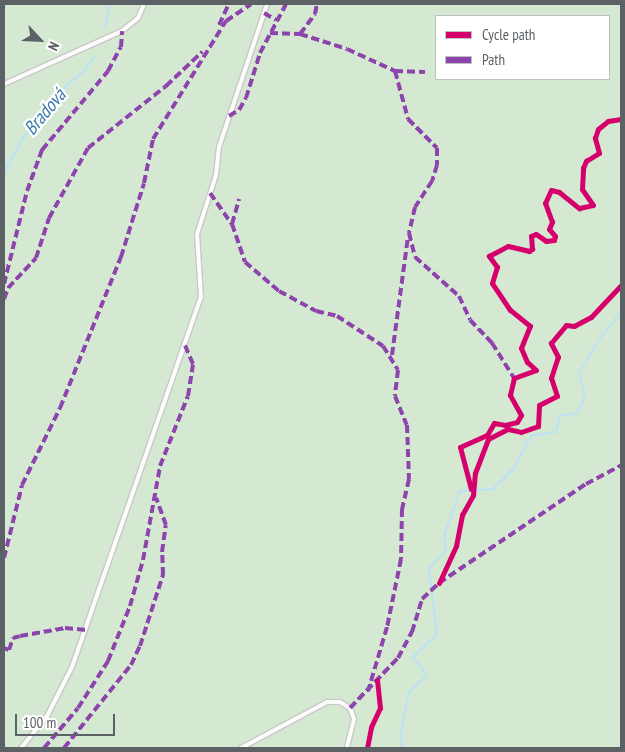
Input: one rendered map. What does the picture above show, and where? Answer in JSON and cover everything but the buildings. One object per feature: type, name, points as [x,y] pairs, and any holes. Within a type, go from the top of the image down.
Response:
[{"type":"lane","points":[[4,84],[122,32],[138,18],[144,4]]},
{"type":"lane","points":[[21,748],[47,716],[72,667],[201,297],[197,234],[216,175],[218,147],[267,4]]},
{"type":"lane","points":[[241,748],[327,702],[340,702],[350,708],[354,719],[347,748]]},
{"type":"green space","points":[[4,4],[621,4],[621,748],[4,748]]},
{"type":"waterway","name":"Bradová","points":[[105,28],[110,4]]},
{"type":"waterway","name":"Bradová","points":[[4,173],[23,138],[56,104],[63,89],[84,71],[94,56]]},
{"type":"waterway","points":[[402,748],[400,736],[409,692],[427,675],[413,657],[437,634],[429,569],[446,550],[444,536],[460,491],[493,489],[513,469],[531,436],[556,432],[560,416],[577,413],[585,397],[579,373],[598,341],[621,312]]},
{"type":"marked path","points":[[219,25],[229,4]]},
{"type":"marked path","points":[[4,558],[22,485],[60,408],[121,257],[144,183],[153,139],[226,21],[251,4]]},
{"type":"marked path","points":[[229,116],[239,110],[246,98],[260,53],[286,4]]},
{"type":"marked path","points":[[270,33],[300,34],[315,14],[317,4]]},
{"type":"marked path","points":[[264,13],[276,20]]},
{"type":"marked path","points":[[4,284],[27,191],[42,150],[108,71],[121,47],[122,31]]},
{"type":"marked path","points":[[300,34],[347,49],[395,71],[425,72]]},
{"type":"marked path","points":[[4,299],[8,288],[36,258],[49,218],[88,148],[166,86],[202,52]]},
{"type":"marked path","points":[[395,71],[408,119],[437,148],[437,165],[432,181],[415,207],[409,233],[415,257],[459,296],[470,320],[492,343],[514,378]]},
{"type":"marked path","points":[[210,193],[232,224],[245,262],[279,291],[316,311],[337,316],[383,346],[398,370],[395,396],[407,425],[409,479],[402,509],[401,559],[387,627],[368,691]]},
{"type":"marked path","points":[[232,224],[239,199]]},
{"type":"marked path","points":[[392,355],[408,236]]},
{"type":"marked path","points":[[44,748],[78,708],[108,661],[130,606],[143,560],[160,466],[188,396],[193,364],[185,345]]},
{"type":"marked path","points":[[350,708],[398,658],[412,632],[422,599],[439,583],[586,484],[621,465]]},
{"type":"marked path","points":[[64,748],[131,665],[140,646],[163,575],[162,552],[166,525],[156,498]]},
{"type":"marked path","points":[[4,648],[9,650],[13,638],[20,636],[65,628],[87,630]]},
{"type":"cycle path","points":[[471,489],[460,447],[487,435],[494,423],[505,425],[517,422],[521,415],[510,395],[514,378],[536,370],[527,362],[521,348],[530,326],[510,310],[492,283],[497,267],[489,256],[508,246],[529,251],[532,249],[531,236],[536,234],[546,241],[554,240],[555,236],[549,229],[552,222],[545,203],[551,190],[559,192],[579,208],[593,205],[582,189],[583,168],[586,161],[599,153],[595,138],[598,129],[608,121],[621,119]]},
{"type":"cycle path","points":[[439,583],[456,546],[462,515],[473,495],[475,473],[488,439],[508,429],[521,432],[538,426],[539,405],[557,396],[551,378],[558,357],[551,343],[566,325],[574,326],[591,317],[621,285]]},
{"type":"cycle path","points":[[367,748],[371,727],[380,708],[377,680]]}]
